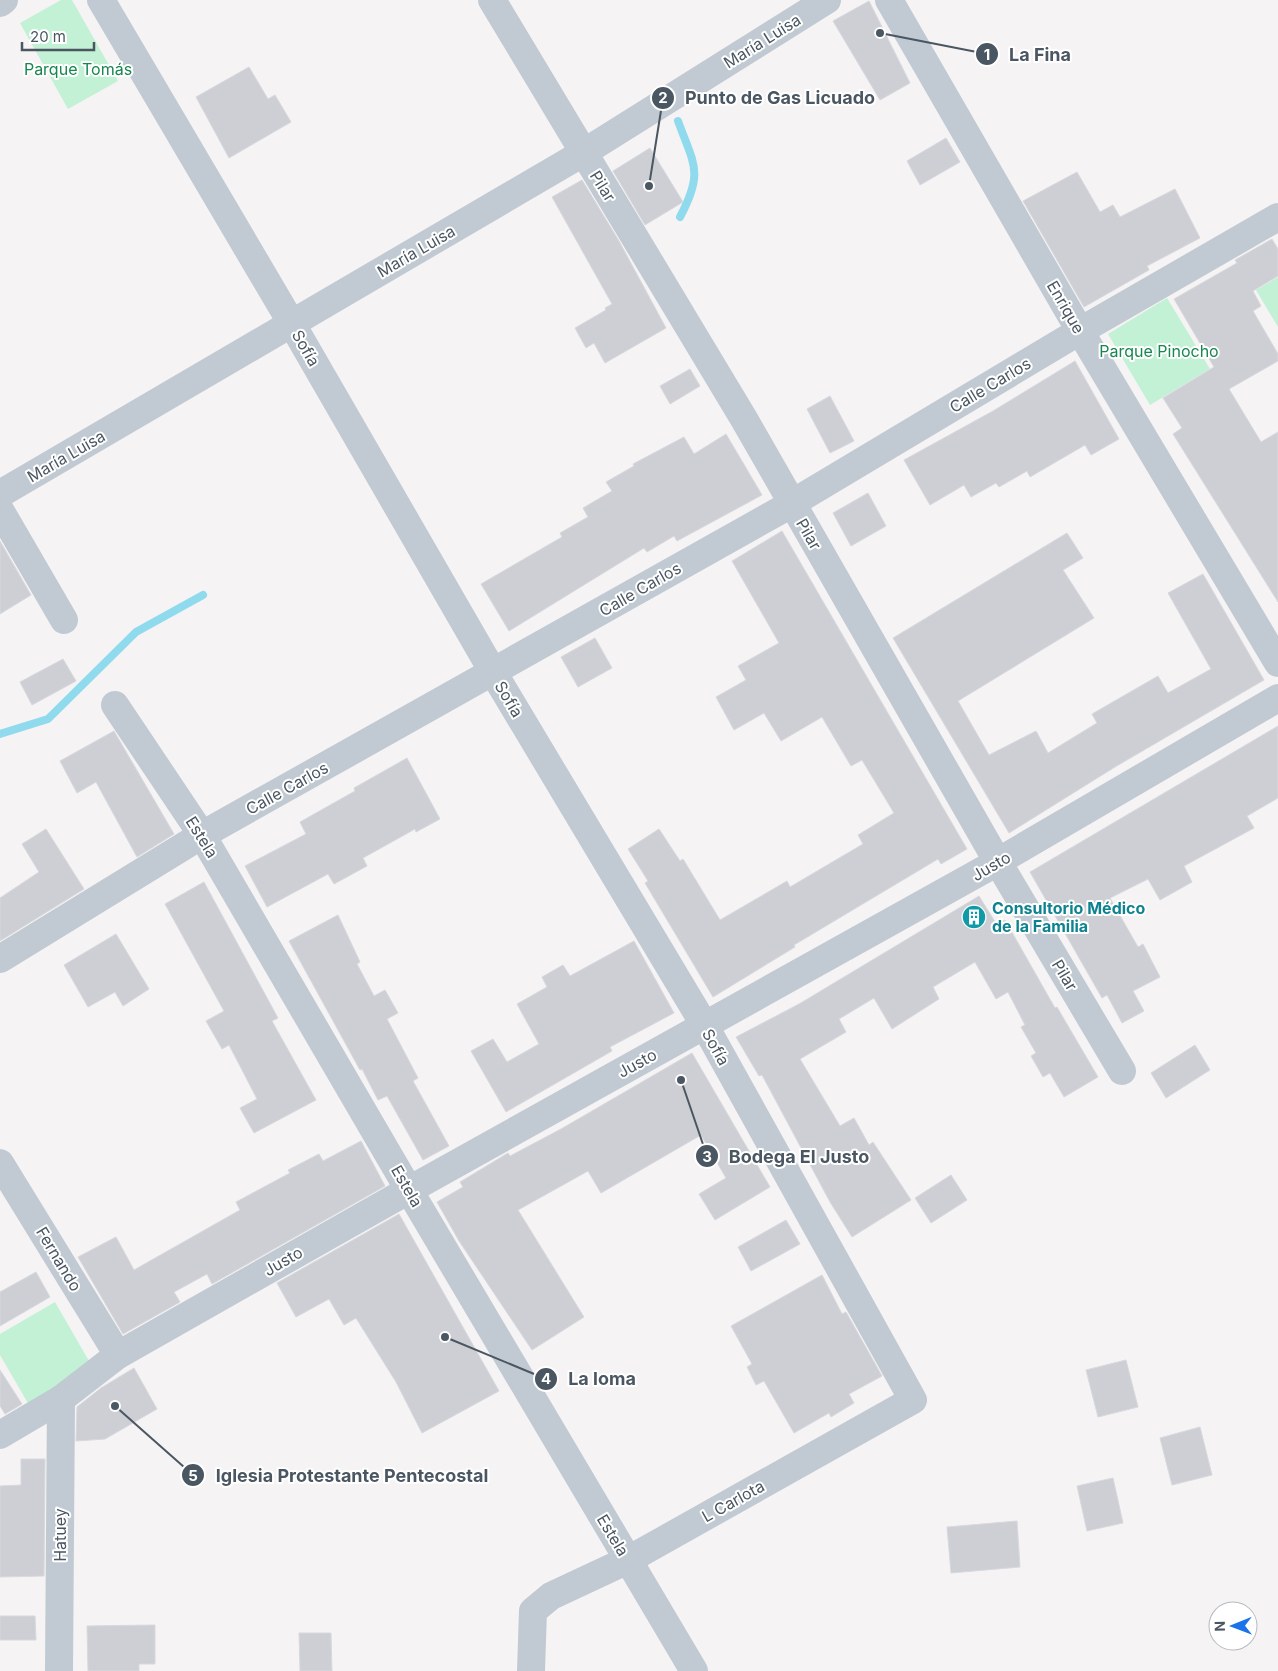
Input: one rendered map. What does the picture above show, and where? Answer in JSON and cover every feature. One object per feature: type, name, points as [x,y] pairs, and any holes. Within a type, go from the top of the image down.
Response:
[{"type":"street","points":[[0,2],[4,0]]},
{"type":"street","name":"Sofía","points":[[101,0],[494,672],[705,1026],[913,1400]]},
{"type":"street","name":"Pilar","points":[[492,0],[583,153],[642,247],[792,503],[998,862],[1122,1071]]},
{"type":"street","name":"María Luisa","points":[[0,494],[583,153],[827,0]]},
{"type":"street","name":"Enrique","points":[[889,0],[1080,331],[1278,663]]},
{"type":"street","name":"Calle Carlos","points":[[0,959],[202,835],[792,503],[1080,331],[1278,217]]},
{"type":"street","points":[[0,510],[64,620]]},
{"type":"street","name":"Justo","points":[[0,1435],[61,1399],[118,1355],[409,1190],[998,862],[1278,698]]},
{"type":"street","name":"Estela","points":[[115,705],[202,835],[409,1190],[694,1671]]},
{"type":"street","name":"Fernando","points":[[0,1163],[118,1355]]},
{"type":"street","name":"Hatuey","points":[[59,1671],[61,1399]]},
{"type":"street","name":"L Carlota","points":[[531,1671],[533,1611],[551,1596],[628,1560],[913,1400]]},
{"type":"green space","name":"Parque Tomás","points":[[61,0],[72,0],[118,81],[68,109],[20,23]]},
{"type":"green space","points":[[1278,277],[1278,327],[1256,290]]},
{"type":"green space","name":"Parque Pinocho","points":[[1167,298],[1210,369],[1150,405],[1108,334]]},
{"type":"green space","points":[[55,1302],[93,1368],[29,1405],[0,1355],[0,1334]]},
{"type":"building","points":[[869,1],[910,83],[880,100],[833,21]]},
{"type":"building","points":[[249,67],[268,99],[275,95],[291,122],[229,158],[196,97]]},
{"type":"building","points":[[946,138],[960,162],[920,185],[907,161]]},
{"type":"building","points":[[650,148],[683,202],[645,225],[613,171]]},
{"type":"building","points":[[1077,172],[1100,212],[1113,205],[1120,217],[1175,189],[1200,238],[1147,266],[1149,270],[1084,307],[1023,201]]},
{"type":"building","points":[[582,180],[619,241],[666,328],[605,363],[594,343],[586,348],[575,328],[606,310],[605,308],[612,304],[552,197]]},
{"type":"building","points":[[1272,239],[1278,249],[1278,276],[1253,291],[1261,306],[1253,311],[1278,354],[1278,361],[1229,389],[1261,442],[1278,432],[1278,602],[1173,434],[1182,428],[1163,398],[1214,367],[1174,299],[1237,263],[1235,260]]},
{"type":"building","points":[[1075,361],[1119,439],[1091,455],[1085,445],[1030,477],[1027,471],[999,487],[996,483],[971,497],[964,485],[930,505],[904,460],[993,411]]},
{"type":"building","points":[[690,369],[700,386],[670,404],[660,386]]},
{"type":"building","points":[[830,396],[854,441],[830,453],[807,409]]},
{"type":"building","points":[[726,434],[762,495],[677,541],[674,536],[647,552],[644,548],[509,631],[481,584],[562,537],[560,533],[588,517],[583,508],[612,491],[606,482],[634,466],[633,464],[684,437],[694,454]]},
{"type":"building","points":[[868,493],[886,526],[851,546],[833,513]]},
{"type":"building","points":[[782,531],[967,849],[941,864],[938,859],[794,945],[795,947],[713,997],[645,883],[648,881],[628,849],[659,829],[680,861],[683,859],[720,920],[787,881],[790,887],[863,844],[858,835],[894,813],[862,760],[851,766],[822,717],[781,741],[764,713],[734,730],[716,697],[746,680],[738,666],[779,643],[732,561]]},
{"type":"building","points":[[1067,533],[1083,558],[1063,570],[1094,618],[958,701],[989,755],[1036,731],[1048,753],[1097,723],[1092,714],[1158,676],[1168,693],[1211,669],[1168,593],[1203,574],[1264,680],[1115,767],[1009,833],[893,638]]},
{"type":"building","points":[[0,541],[31,595],[0,614]]},
{"type":"building","points":[[595,638],[612,668],[578,687],[561,657]]},
{"type":"building","points":[[63,659],[76,681],[32,705],[20,682]]},
{"type":"building","points":[[1278,726],[1278,798],[1247,816],[1254,828],[1184,866],[1192,882],[1160,900],[1148,879],[1110,898],[1138,947],[1143,944],[1160,977],[1133,991],[1144,1011],[1122,1023],[1107,995],[1102,998],[1030,872]]},
{"type":"building","points":[[114,731],[174,834],[137,857],[96,782],[77,793],[60,761]]},
{"type":"building","points":[[407,758],[440,819],[416,832],[415,829],[363,858],[367,866],[334,884],[328,874],[267,907],[245,866],[306,834],[300,822],[355,791],[354,788]]},
{"type":"building","points":[[46,829],[84,889],[0,941],[0,898],[39,872],[22,844]]},
{"type":"building","points":[[204,882],[278,1018],[272,1021],[316,1100],[254,1133],[240,1108],[257,1099],[229,1045],[222,1049],[206,1021],[224,1011],[165,904]]},
{"type":"building","points":[[979,896],[997,925],[1005,920],[1055,1008],[1057,1007],[1098,1077],[1064,1097],[1050,1073],[1043,1077],[1031,1056],[1036,1053],[1021,1027],[1025,1025],[1008,992],[996,999],[975,962],[933,987],[939,999],[892,1029],[874,998],[839,1019],[846,1032],[800,1059],[840,1126],[854,1118],[869,1145],[873,1142],[911,1200],[852,1237],[830,1202],[762,1075],[759,1076],[736,1037],[799,1004]]},
{"type":"building","points":[[338,915],[360,962],[357,964],[374,996],[385,990],[398,1013],[387,1019],[418,1078],[413,1081],[449,1146],[423,1160],[387,1096],[378,1100],[289,941]]},
{"type":"building","points":[[116,934],[149,989],[123,1006],[115,992],[88,1007],[64,965]]},
{"type":"building","points":[[634,941],[674,1013],[610,1047],[612,1051],[506,1112],[471,1051],[493,1039],[507,1062],[539,1044],[517,1004],[547,987],[542,977],[563,965],[570,976]]},
{"type":"building","points":[[1195,1045],[1210,1070],[1166,1098],[1151,1073]]},
{"type":"building","points":[[692,1053],[770,1187],[715,1220],[699,1194],[726,1178],[701,1135],[601,1193],[588,1171],[518,1210],[584,1317],[532,1350],[459,1241],[437,1202],[463,1187],[460,1182],[508,1153],[510,1156],[561,1129]]},
{"type":"building","points":[[361,1141],[385,1186],[212,1284],[207,1274],[174,1292],[180,1302],[123,1334],[78,1257],[116,1237],[134,1270],[240,1210],[236,1202],[290,1173],[288,1170],[319,1154],[323,1161]]},
{"type":"building","points":[[951,1175],[967,1200],[931,1223],[915,1198]]},
{"type":"building","points":[[399,1214],[499,1391],[422,1433],[396,1382],[356,1318],[344,1325],[329,1299],[296,1317],[277,1283]]},
{"type":"building","points":[[786,1220],[800,1244],[751,1271],[738,1247]]},
{"type":"building","points":[[36,1272],[50,1297],[0,1326],[0,1292]]},
{"type":"building","points":[[822,1275],[842,1314],[846,1312],[882,1376],[849,1394],[854,1403],[831,1417],[829,1413],[794,1433],[764,1381],[756,1385],[747,1367],[752,1364],[731,1326]]},
{"type":"building","points":[[1126,1360],[1138,1407],[1098,1417],[1086,1370]]},
{"type":"building","points":[[134,1368],[157,1409],[105,1439],[76,1441],[77,1407],[101,1388]]},
{"type":"building","points":[[0,1370],[22,1404],[5,1414],[0,1406]]},
{"type":"building","points":[[1200,1427],[1212,1475],[1172,1485],[1160,1438]]},
{"type":"building","points":[[21,1459],[45,1459],[44,1576],[0,1577],[0,1486],[21,1485]]},
{"type":"building","points":[[1113,1478],[1123,1523],[1087,1531],[1077,1486]]},
{"type":"building","points":[[1017,1521],[1020,1567],[951,1573],[947,1527]]},
{"type":"building","points":[[0,1616],[35,1616],[36,1640],[0,1640]]},
{"type":"building","points":[[155,1625],[155,1664],[139,1664],[139,1671],[88,1671],[87,1626]]},
{"type":"building","points":[[299,1633],[331,1633],[332,1671],[300,1671]]},
{"type":"waterway","points":[[678,121],[694,169],[692,189],[680,217]]},
{"type":"waterway","points":[[0,734],[48,719],[136,632],[203,595]]},
{"type":"place","name":"La Fina","points":[[880,33]]},
{"type":"place","name":"Punto de Gas Licuado","points":[[649,186]]},
{"type":"place","name":"Consultorio Médico de la Familia","points":[[974,917]]},
{"type":"place","name":"Bodega El Justo","points":[[681,1080]]},
{"type":"place","name":"La loma","points":[[445,1337]]},
{"type":"place","name":"Iglesia Protestante Pentecostal","points":[[115,1406]]}]
